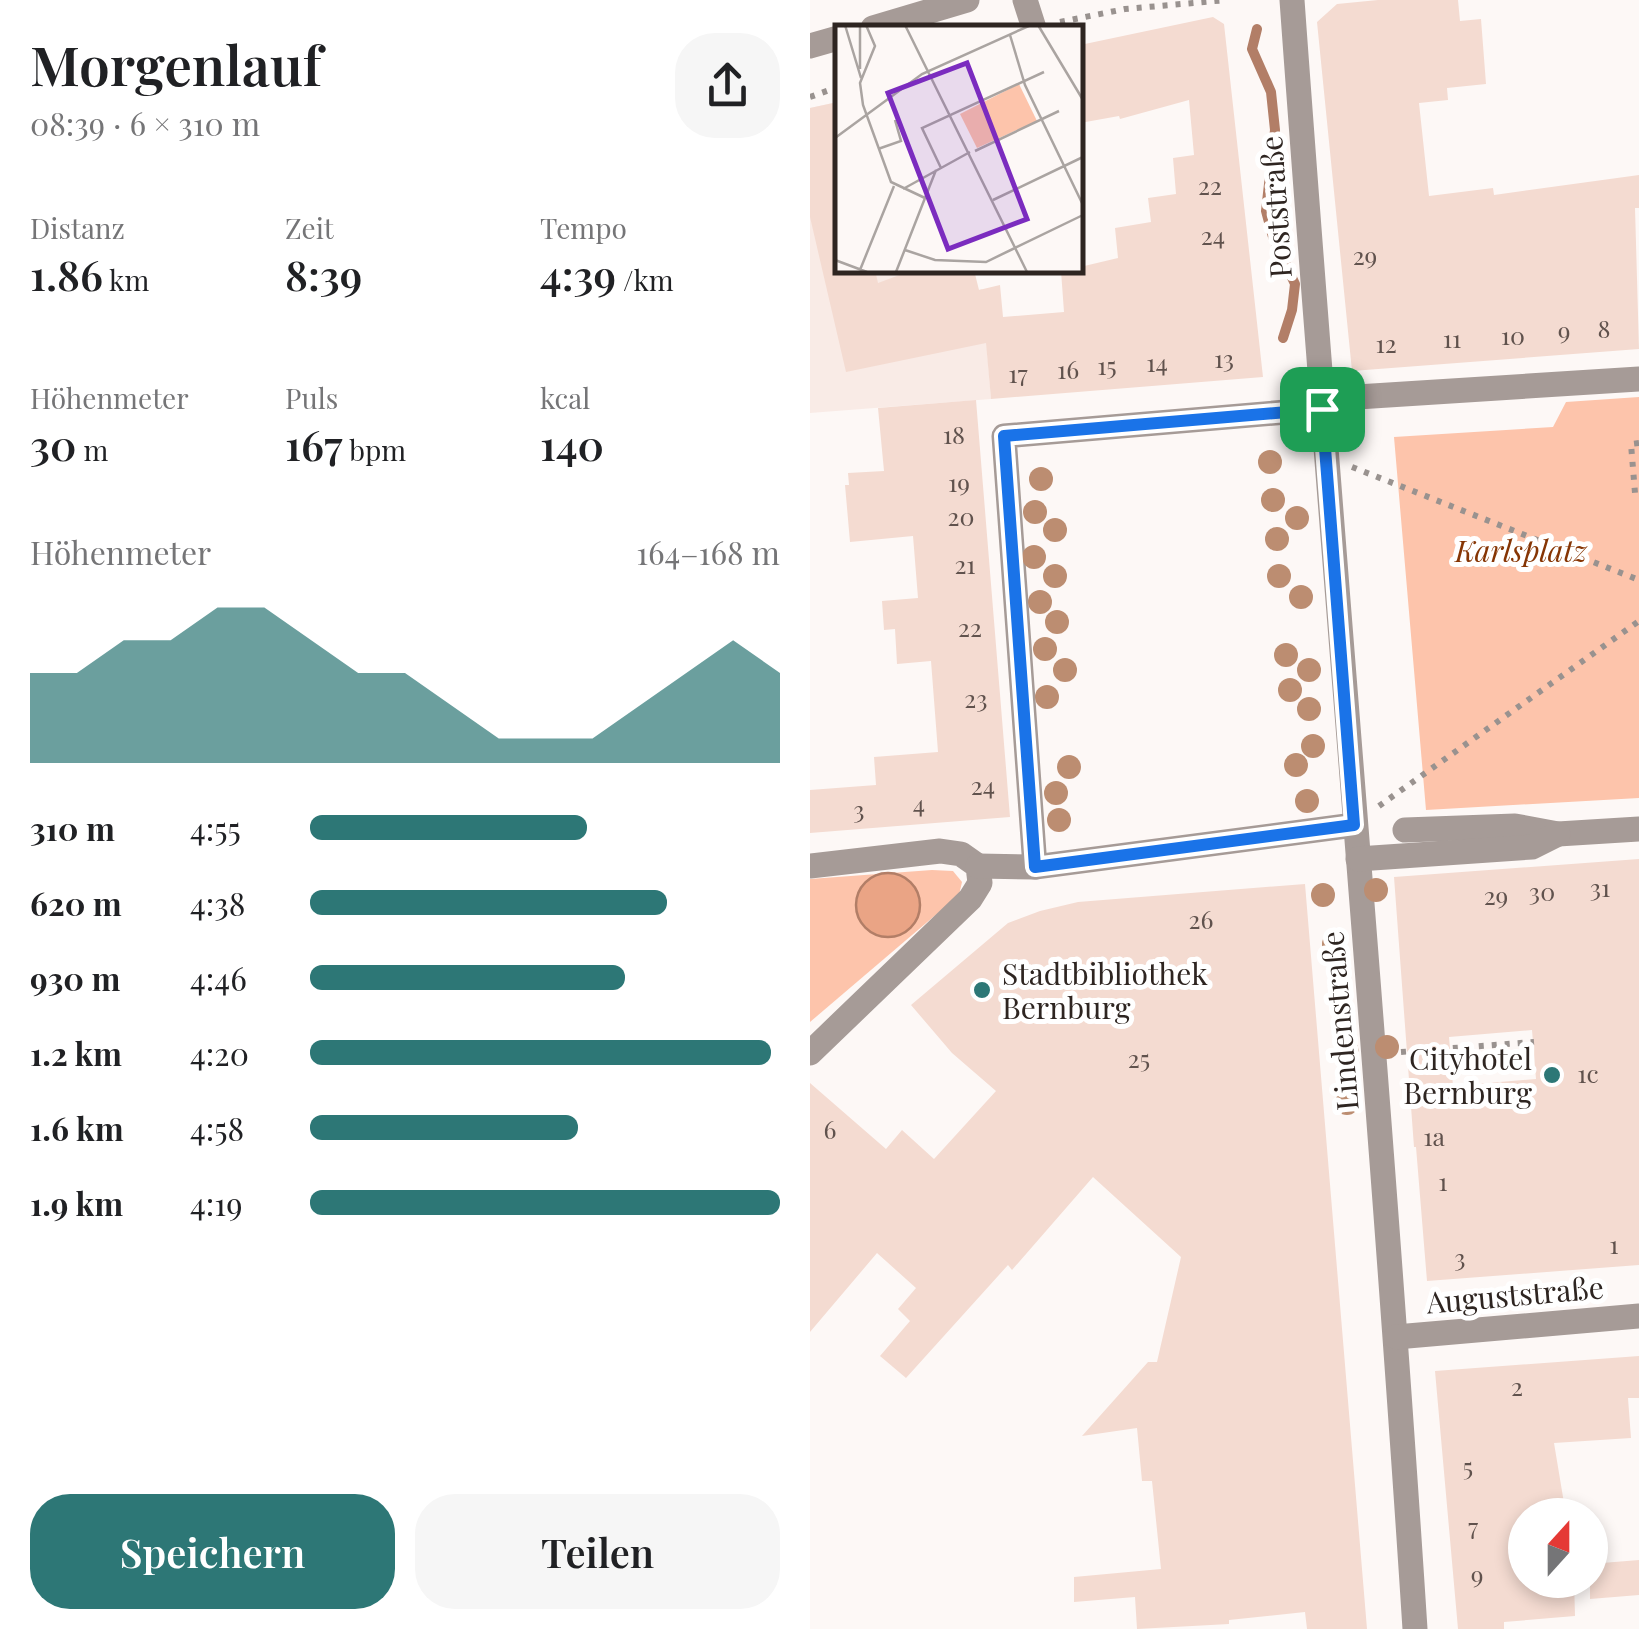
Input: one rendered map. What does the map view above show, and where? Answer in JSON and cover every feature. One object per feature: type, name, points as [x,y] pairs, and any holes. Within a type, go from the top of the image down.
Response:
[{"type":"street","points":[[883,25],[967,0]]},
{"type":"street","points":[[1026,0],[1042,25]]},
{"type":"street","name":"Poststraße","points":[[1292,0],[1322,409]]},
{"type":"street","points":[[810,46],[835,39]]},
{"type":"street","points":[[1035,867],[1004,436],[1322,409],[1358,397],[1639,379]]},
{"type":"street","name":"Lindenstraße","points":[[1322,409],[1396,1337],[1415,1629]]},
{"type":"street","points":[[810,866],[940,850],[961,854],[978,866],[1035,867],[1354,825]]},
{"type":"street","points":[[1405,830],[1515,826],[1558,834],[1639,828]]},
{"type":"street","points":[[1358,859],[1532,847],[1558,834]]},
{"type":"street","points":[[810,1054],[970,899],[980,883],[978,866]]},
{"type":"street","name":"Auguststraße","points":[[1396,1337],[1639,1316]]},
{"type":"path","points":[[1048,25],[1125,9],[1227,0]]},
{"type":"path","points":[[810,97],[835,88]]},
{"type":"path","points":[[1639,443],[1631,444],[1635,493],[1639,496]]},
{"type":"path","points":[[1328,458],[1639,580]]},
{"type":"path","points":[[1354,825],[1639,622]]},
{"type":"path","points":[[1374,1054],[1534,1042]]},
{"type":"shaded area","points":[[835,102],[835,272],[901,272],[909,306],[982,289],[991,399],[810,413],[810,108]]},
{"type":"shaded area","points":[[888,873],[910,883],[920,905],[910,927],[888,937],[866,927],[856,905],[866,883]]},
{"type":"green space","name":"Karlsplatz","points":[[1639,397],[1639,798],[1426,810],[1394,437],[1553,427],[1566,402]]},
{"type":"green space","points":[[953,871],[962,882],[959,895],[810,1022],[810,879]]},
{"type":"building","points":[[1458,0],[1460,21],[1481,19],[1486,84],[1447,88],[1448,100],[1419,103],[1429,196],[1493,188],[1494,195],[1639,175],[1639,208],[1635,208],[1639,349],[1352,371],[1317,22],[1337,4]]},
{"type":"building","points":[[1213,17],[1224,24],[1263,377],[991,399],[986,343],[846,372],[810,217],[810,108],[835,103],[835,272],[875,272],[878,283],[908,272],[974,272],[979,290],[1000,285],[1003,317],[1064,312],[1061,272],[1082,272],[1082,267],[1118,258],[1115,228],[1151,222],[1148,198],[1176,194],[1173,158],[1194,155],[1189,100],[1120,119],[1119,116],[1082,123],[1082,45]]},
{"type":"building","points":[[976,400],[1010,817],[810,833],[810,790],[876,785],[874,757],[938,752],[931,661],[897,664],[895,629],[884,630],[882,601],[918,598],[913,536],[850,542],[845,485],[849,485],[848,473],[884,471],[878,408]]},
{"type":"building","points":[[1639,859],[1639,1265],[1427,1281],[1394,877]],"holes":[[[1532,1030],[1536,1079],[1453,1086],[1449,1037]]]},
{"type":"building","points":[[1305,884],[1367,1629],[1307,1629],[1305,1612],[1229,1620],[1229,1624],[1137,1629],[1135,1597],[1074,1602],[1074,1577],[1161,1569],[1152,1481],[1142,1481],[1137,1428],[1082,1436],[1148,1362],[1157,1362],[1181,1257],[1093,1177],[1012,1270],[1008,1265],[906,1378],[880,1356],[910,1321],[898,1309],[916,1288],[877,1253],[810,1332],[810,1083],[886,1149],[902,1130],[934,1159],[996,1091],[952,1053],[911,1005],[1008,923],[1078,902]]},
{"type":"building","points":[[1639,1356],[1639,1398],[1628,1398],[1631,1438],[1554,1443],[1563,1498],[1508,1498],[1508,1598],[1574,1598],[1575,1616],[1504,1622],[1504,1629],[1458,1629],[1435,1371]]},
{"type":"building","points":[[1639,1560],[1639,1595],[1608,1598],[1608,1563]]},
{"type":"waterway","points":[[1257,29],[1252,49],[1271,92],[1275,130],[1266,211],[1273,237],[1295,284],[1283,338]]},
{"type":"place","name":"Stadtbibliothek Bernburg","points":[[982,990]]},
{"type":"place","name":"Cityhotel Bernburg","points":[[1552,1075]]},
{"type":"route","points":[[1322,409],[1354,825],[1035,867],[1004,436],[1322,409]]}]
